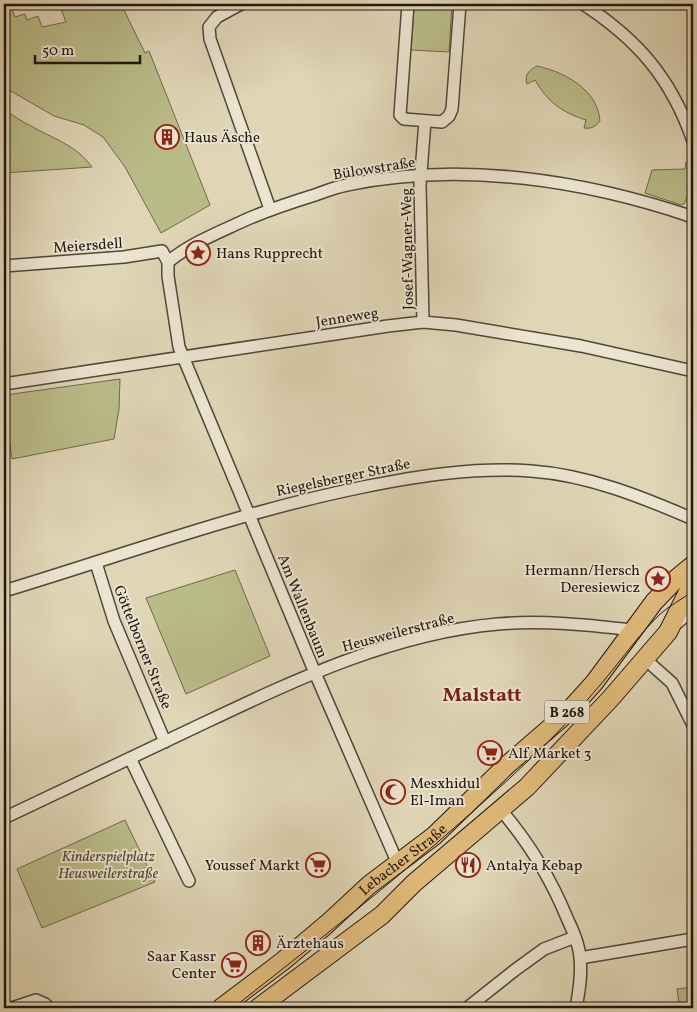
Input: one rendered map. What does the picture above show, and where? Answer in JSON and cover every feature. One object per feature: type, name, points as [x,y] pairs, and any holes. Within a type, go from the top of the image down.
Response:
[{"type":"main road","name":"Lebacher Straße","points":[[221,1008],[290,955],[369,885],[434,836],[507,764],[565,715],[594,683],[661,594],[693,565]]},
{"type":"main road","name":"Lebacher Straße","points":[[258,1008],[382,915],[414,883],[527,787],[611,698],[668,632],[693,582]]},
{"type":"street","points":[[241,4],[217,17],[209,27],[210,39],[270,209]]},
{"type":"street","points":[[408,4],[400,115],[404,119],[425,122],[442,122],[449,116],[452,109],[460,4]]},
{"type":"street","points":[[582,4],[631,39],[651,63],[671,90],[693,141]]},
{"type":"street","name":"Josef-Wagner-Weg","points":[[423,322],[421,176],[425,122]]},
{"type":"street","name":"Bülowstraße","points":[[168,262],[187,248],[270,209],[346,185],[401,177],[503,176],[581,187],[642,201],[693,216]]},
{"type":"street","name":"Meiersdell","points":[[4,266],[124,257],[162,251],[168,262]]},
{"type":"street","points":[[168,262],[168,276],[180,347],[184,357]]},
{"type":"street","name":"Jenneweg","points":[[4,384],[378,327],[423,322],[456,325],[581,346],[693,371]]},
{"type":"street","name":"Am Wallenbaum","points":[[184,357],[314,673],[398,864]]},
{"type":"street","name":"Riegelsberger Straße","points":[[4,591],[249,514],[323,495],[420,476],[466,471],[531,471],[573,477],[612,487],[693,519]]},
{"type":"street","name":"Göttelborner Straße","points":[[96,563],[114,621],[165,742]]},
{"type":"street","points":[[668,632],[693,609]]},
{"type":"street","name":"Heusweilerstraße","points":[[4,818],[314,673],[363,655],[429,636],[496,624],[538,623],[633,630]]},
{"type":"street","points":[[645,660],[672,683],[693,725]]},
{"type":"street","points":[[130,758],[189,881]]},
{"type":"street","points":[[501,810],[526,842],[543,869],[575,937],[580,958],[580,984],[576,1008]]},
{"type":"street","points":[[468,1008],[544,949],[575,937]]},
{"type":"street","points":[[580,958],[693,939]]},
{"type":"street","points":[[12,1008],[36,1000],[45,1004],[48,1008]]},
{"type":"green space","points":[[59,4],[121,4],[145,53],[149,51],[210,205],[161,233],[125,167],[103,137],[84,125],[54,116],[4,87],[4,8],[11,7],[15,17],[25,14],[27,20],[38,16],[42,27],[66,22]]},
{"type":"green space","points":[[414,4],[452,4],[449,52],[411,50]]},
{"type":"green space","points":[[537,66],[558,73],[578,84],[593,100],[598,110],[600,121],[591,128],[584,128],[586,120],[562,110],[550,100],[535,80],[527,84],[526,78],[528,73]]},
{"type":"green space","points":[[4,110],[24,123],[72,148],[86,159],[92,167],[4,173]]},
{"type":"green space","points":[[686,162],[690,162],[691,178],[690,189],[684,204],[681,205],[645,193],[652,170],[685,169]]},
{"type":"green space","points":[[120,379],[119,409],[114,439],[12,459],[6,419],[8,418],[5,395]]},
{"type":"green space","points":[[235,570],[270,656],[186,694],[146,598]]},
{"type":"green space","name":"Kinderspielplatz Heusweilerstraße","points":[[125,820],[155,882],[42,928],[17,869]]},
{"type":"green space","points":[[693,987],[693,1008],[642,1008],[679,1004],[677,989]]},
{"type":"tram line","points":[[233,1008],[394,879],[472,813],[574,715],[659,615],[693,591]]},
{"type":"place","name":"Haus Äsche","points":[[167,137]]},
{"type":"place","name":"Hans Rupprecht","points":[[198,253]]},
{"type":"place","name":"Hermann/Hersch Deresiewicz","points":[[658,579]]},
{"type":"place","name":"Alf Market 3","points":[[490,753]]},
{"type":"place","name":"Mesxhidul El-Iman","points":[[393,792]]},
{"type":"place","name":"Youssef Markt","points":[[318,865]]},
{"type":"place","name":"Antalya Kebap","points":[[468,865]]},
{"type":"place","name":"Ärztehaus","points":[[258,943]]},
{"type":"place","name":"Saar Kassr Center","points":[[234,965]]},
{"type":"district","name":"Malstatt","points":[[482,694]]}]
